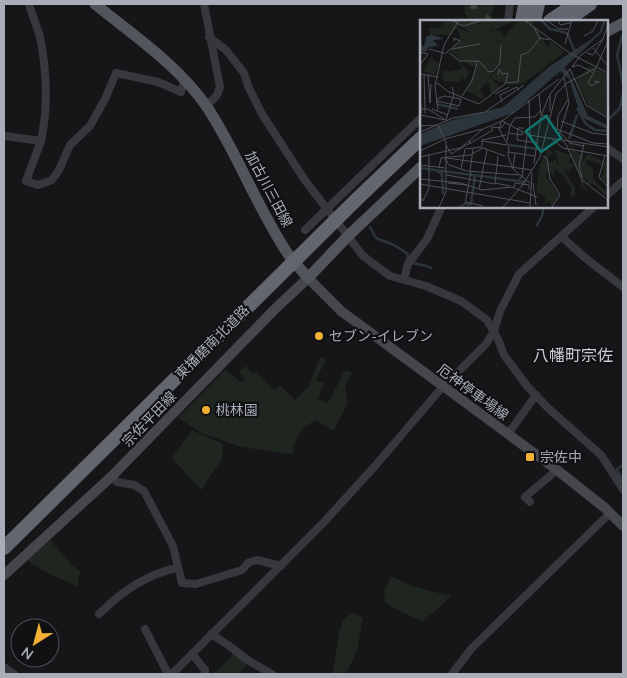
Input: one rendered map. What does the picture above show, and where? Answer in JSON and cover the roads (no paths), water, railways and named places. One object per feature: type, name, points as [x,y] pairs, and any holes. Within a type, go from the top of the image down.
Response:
[{"type":"highway","points":[[522,20],[525,4]]},
{"type":"highway","points":[[534,20],[538,4]]},
{"type":"highway","points":[[551,20],[575,4]]},
{"type":"highway","points":[[567,20],[590,4]]},
{"type":"highway","name":"東播磨南北道路","points":[[4,538],[350,196],[420,130]]},
{"type":"highway","name":"東播磨南北道路","points":[[4,548],[420,139]]},
{"type":"main road","name":"加古川三田線","points":[[95,4],[159,55],[185,79],[224,135],[266,218],[289,256],[308,278]]},
{"type":"main road","points":[[607,31],[623,23]]},
{"type":"main road","points":[[308,278],[348,236],[420,168]]},
{"type":"main road","name":"厄神停車場線","points":[[308,278],[341,311],[557,470],[610,513],[623,526]]},
{"type":"main road","name":"宗佐平田線","points":[[4,575],[112,476],[275,309],[308,278]]},
{"type":"street","points":[[29,4],[40,36],[45,72],[46,116],[41,140],[26,181],[38,185],[52,180],[59,170],[70,145],[90,126],[105,100],[116,73],[158,82],[180,92],[185,79]]},
{"type":"street","points":[[204,4],[220,87],[217,95],[206,107]]},
{"type":"street","points":[[508,20],[510,4]]},
{"type":"street","points":[[209,37],[226,50],[244,73],[248,86],[262,114],[304,179],[363,256],[390,276],[404,279],[461,301],[487,320],[504,355],[536,395],[601,455],[623,489]]},
{"type":"street","points":[[305,230],[420,119]]},
{"type":"street","points":[[4,136],[41,140]]},
{"type":"street","points":[[607,148],[623,159]]},
{"type":"street","points":[[607,195],[623,180]]},
{"type":"street","points":[[404,279],[408,264],[427,240],[441,208]]},
{"type":"street","points":[[172,674],[281,566],[375,466],[443,387],[486,344],[494,331],[500,310],[519,274],[593,208]]},
{"type":"street","points":[[562,237],[584,257],[623,287]]},
{"type":"street","points":[[508,434],[536,395]]},
{"type":"street","points":[[530,502],[526,497],[557,470]]},
{"type":"street","points":[[112,476],[117,482],[134,485],[144,491],[173,546],[182,583],[196,584],[242,570],[248,563],[257,560],[281,566]]},
{"type":"street","points":[[452,674],[471,649],[610,513]]},
{"type":"street","points":[[99,614],[119,596],[138,583],[178,568]]},
{"type":"street","points":[[145,628],[168,674]]},
{"type":"street","points":[[211,634],[249,662],[272,674]]},
{"type":"street","points":[[192,654],[205,670],[205,674]]},
{"type":"street","points":[[4,667],[14,674]]},
{"type":"waterway","points":[[622,36],[617,55],[623,84]]},
{"type":"waterway","points":[[607,121],[620,108],[623,93]]},
{"type":"waterway","points":[[537,225],[544,208]]},
{"type":"waterway","points":[[370,227],[376,238],[394,245],[408,254],[407,262],[431,268]]},
{"type":"waterway","points":[[623,465],[617,469],[623,481]]},
{"type":"place","name":"セブン-イレブン","points":[[319,336]]},
{"type":"place","name":"桃林園","points":[[206,410]]},
{"type":"place","name":"宗佐中","points":[[530,457]]},
{"type":"district","name":"八幡町宗佐","points":[[573,355]]}]
